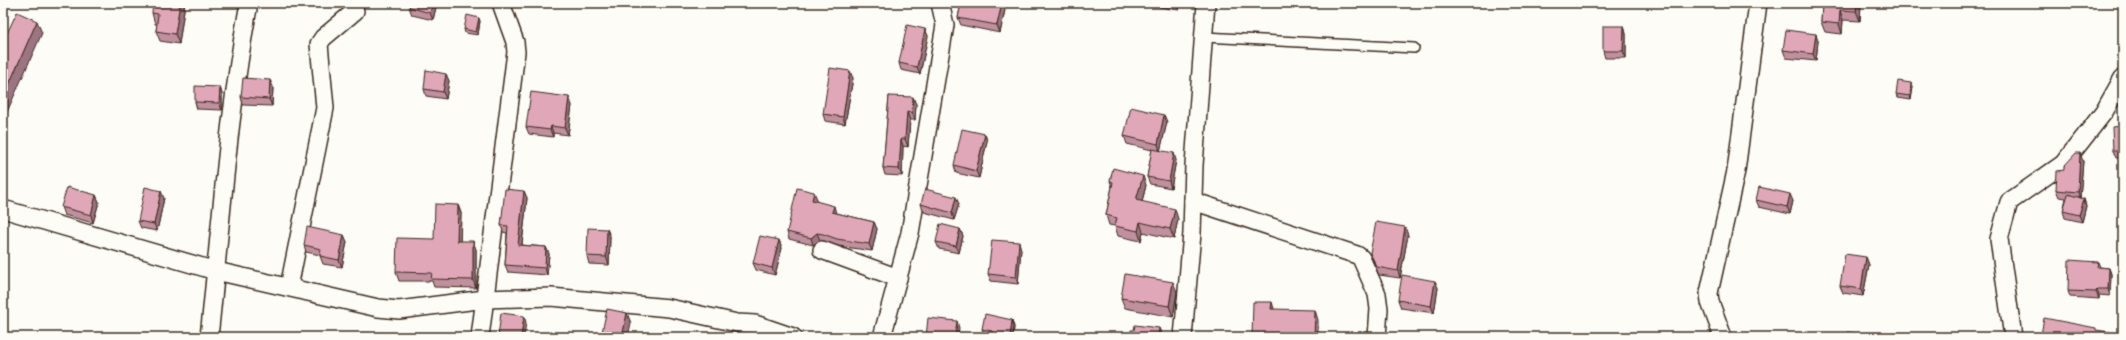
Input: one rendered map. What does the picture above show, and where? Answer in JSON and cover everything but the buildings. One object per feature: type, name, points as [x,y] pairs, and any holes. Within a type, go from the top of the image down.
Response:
[{"type":"street","points":[[209,337],[227,144],[237,68],[250,3]]},
{"type":"street","points":[[480,337],[516,52],[515,42],[501,3]]},
{"type":"street","points":[[1183,337],[1206,3]]},
{"type":"street","points":[[1723,337],[1710,302],[1709,293],[1736,171],[1758,3]]},
{"type":"street","points":[[882,337],[910,233],[945,25],[943,5]]},
{"type":"street","points":[[289,287],[325,108],[319,44],[320,41],[355,11]]},
{"type":"street","points":[[2013,337],[1999,239],[2009,202],[2063,164],[2104,112],[2123,78]]},
{"type":"street","points":[[1193,201],[1357,255],[1361,258],[1377,294],[1379,309],[1377,337]]},
{"type":"street","points":[[3,209],[216,271],[378,308],[399,310],[485,299],[551,297],[669,308],[737,323],[755,324],[793,337]]},
{"type":"street","points":[[822,250],[898,278]]},
{"type":"lane","points":[[1204,37],[1414,48]]}]
